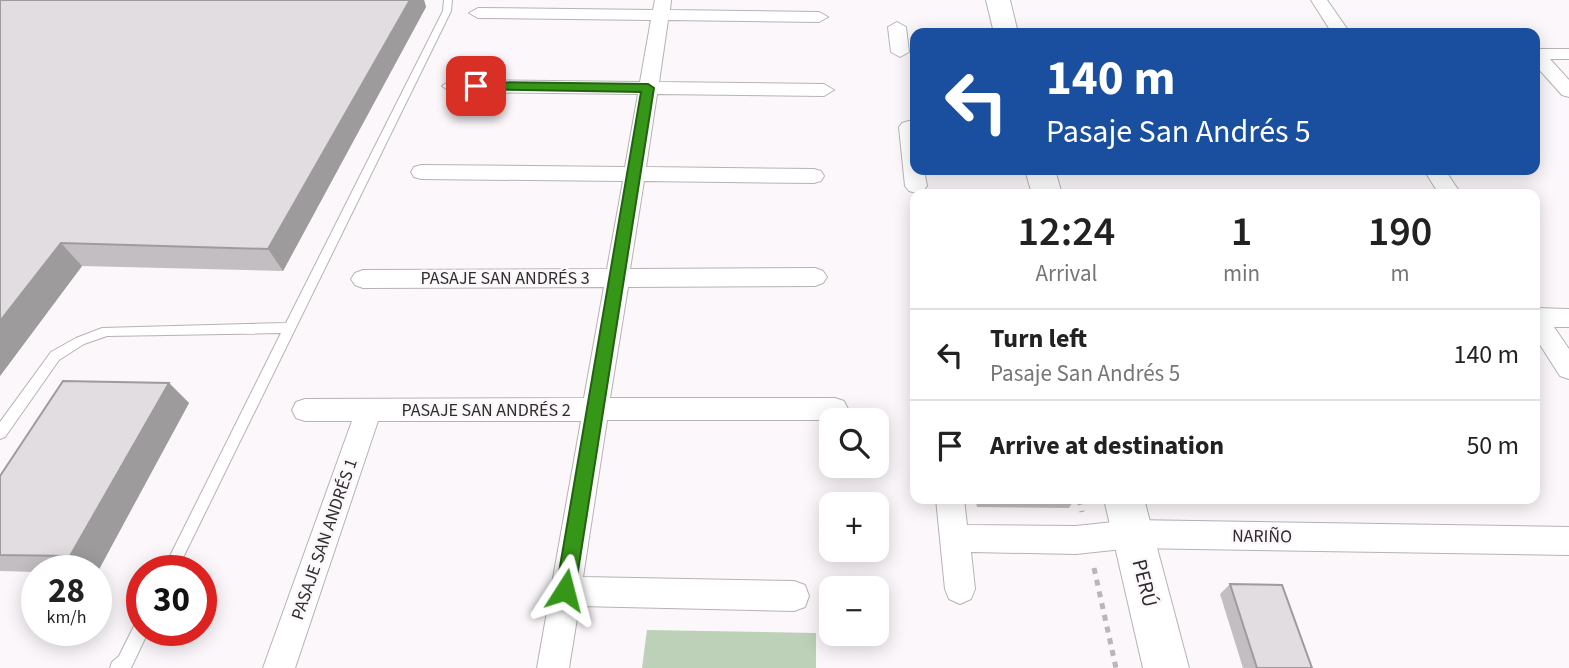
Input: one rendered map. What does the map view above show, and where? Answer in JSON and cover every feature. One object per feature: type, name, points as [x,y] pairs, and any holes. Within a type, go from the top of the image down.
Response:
[{"type":"street","points":[[998,0],[1005,28]]},
{"type":"street","points":[[1318,0],[1338,28]]},
{"type":"street","points":[[553,668],[662,7]]},
{"type":"street","points":[[478,13],[662,7],[819,17]]},
{"type":"street","points":[[1540,54],[1569,54]]},
{"type":"street","points":[[1540,59],[1569,91]]},
{"type":"street","points":[[451,86],[824,90]]},
{"type":"street","points":[[909,127],[910,133]]},
{"type":"street","points":[[421,172],[814,176]]},
{"type":"street","points":[[915,175],[916,186]]},
{"type":"street","name":"PASAJE SAN ANDRÉS 3","points":[[363,279],[815,277]]},
{"type":"street","points":[[1540,318],[1569,318]]},
{"type":"street","points":[[1540,326],[1569,369]]},
{"type":"street","name":"PASAJE SAN ANDRÉS 2","points":[[305,410],[819,410]]},
{"type":"street","name":"PASAJE SAN ANDRÉS 1","points":[[279,668],[369,410]]},
{"type":"street","points":[[951,504],[960,589]]},
{"type":"street","name":"NARIÑO","points":[[955,538],[1088,538],[1128,516],[1569,541]]},
{"type":"street","name":"PERÚ","points":[[1128,516],[1166,668]]},
{"type":"street","points":[[565,590],[794,596]]},
{"type":"lane","points":[[177,555],[447,11],[448,0]]},
{"type":"lane","points":[[0,433],[55,356],[80,341],[106,331],[290,328]]},
{"type":"lane","points":[[118,668],[125,662],[133,646]]},
{"type":"path","points":[[1080,504],[1116,668]]},
{"type":"green space","points":[[647,630],[816,633],[816,668],[642,668]]},
{"type":"building","points":[[0,0],[410,0],[268,249],[61,243],[0,321]]},
{"type":"building","points":[[63,381],[169,383],[71,555],[0,555],[0,476]]},
{"type":"building","points":[[1230,584],[1282,585],[1312,668],[1257,668]]},
{"type":"route","points":[[476,86],[648,88],[565,590]]}]
